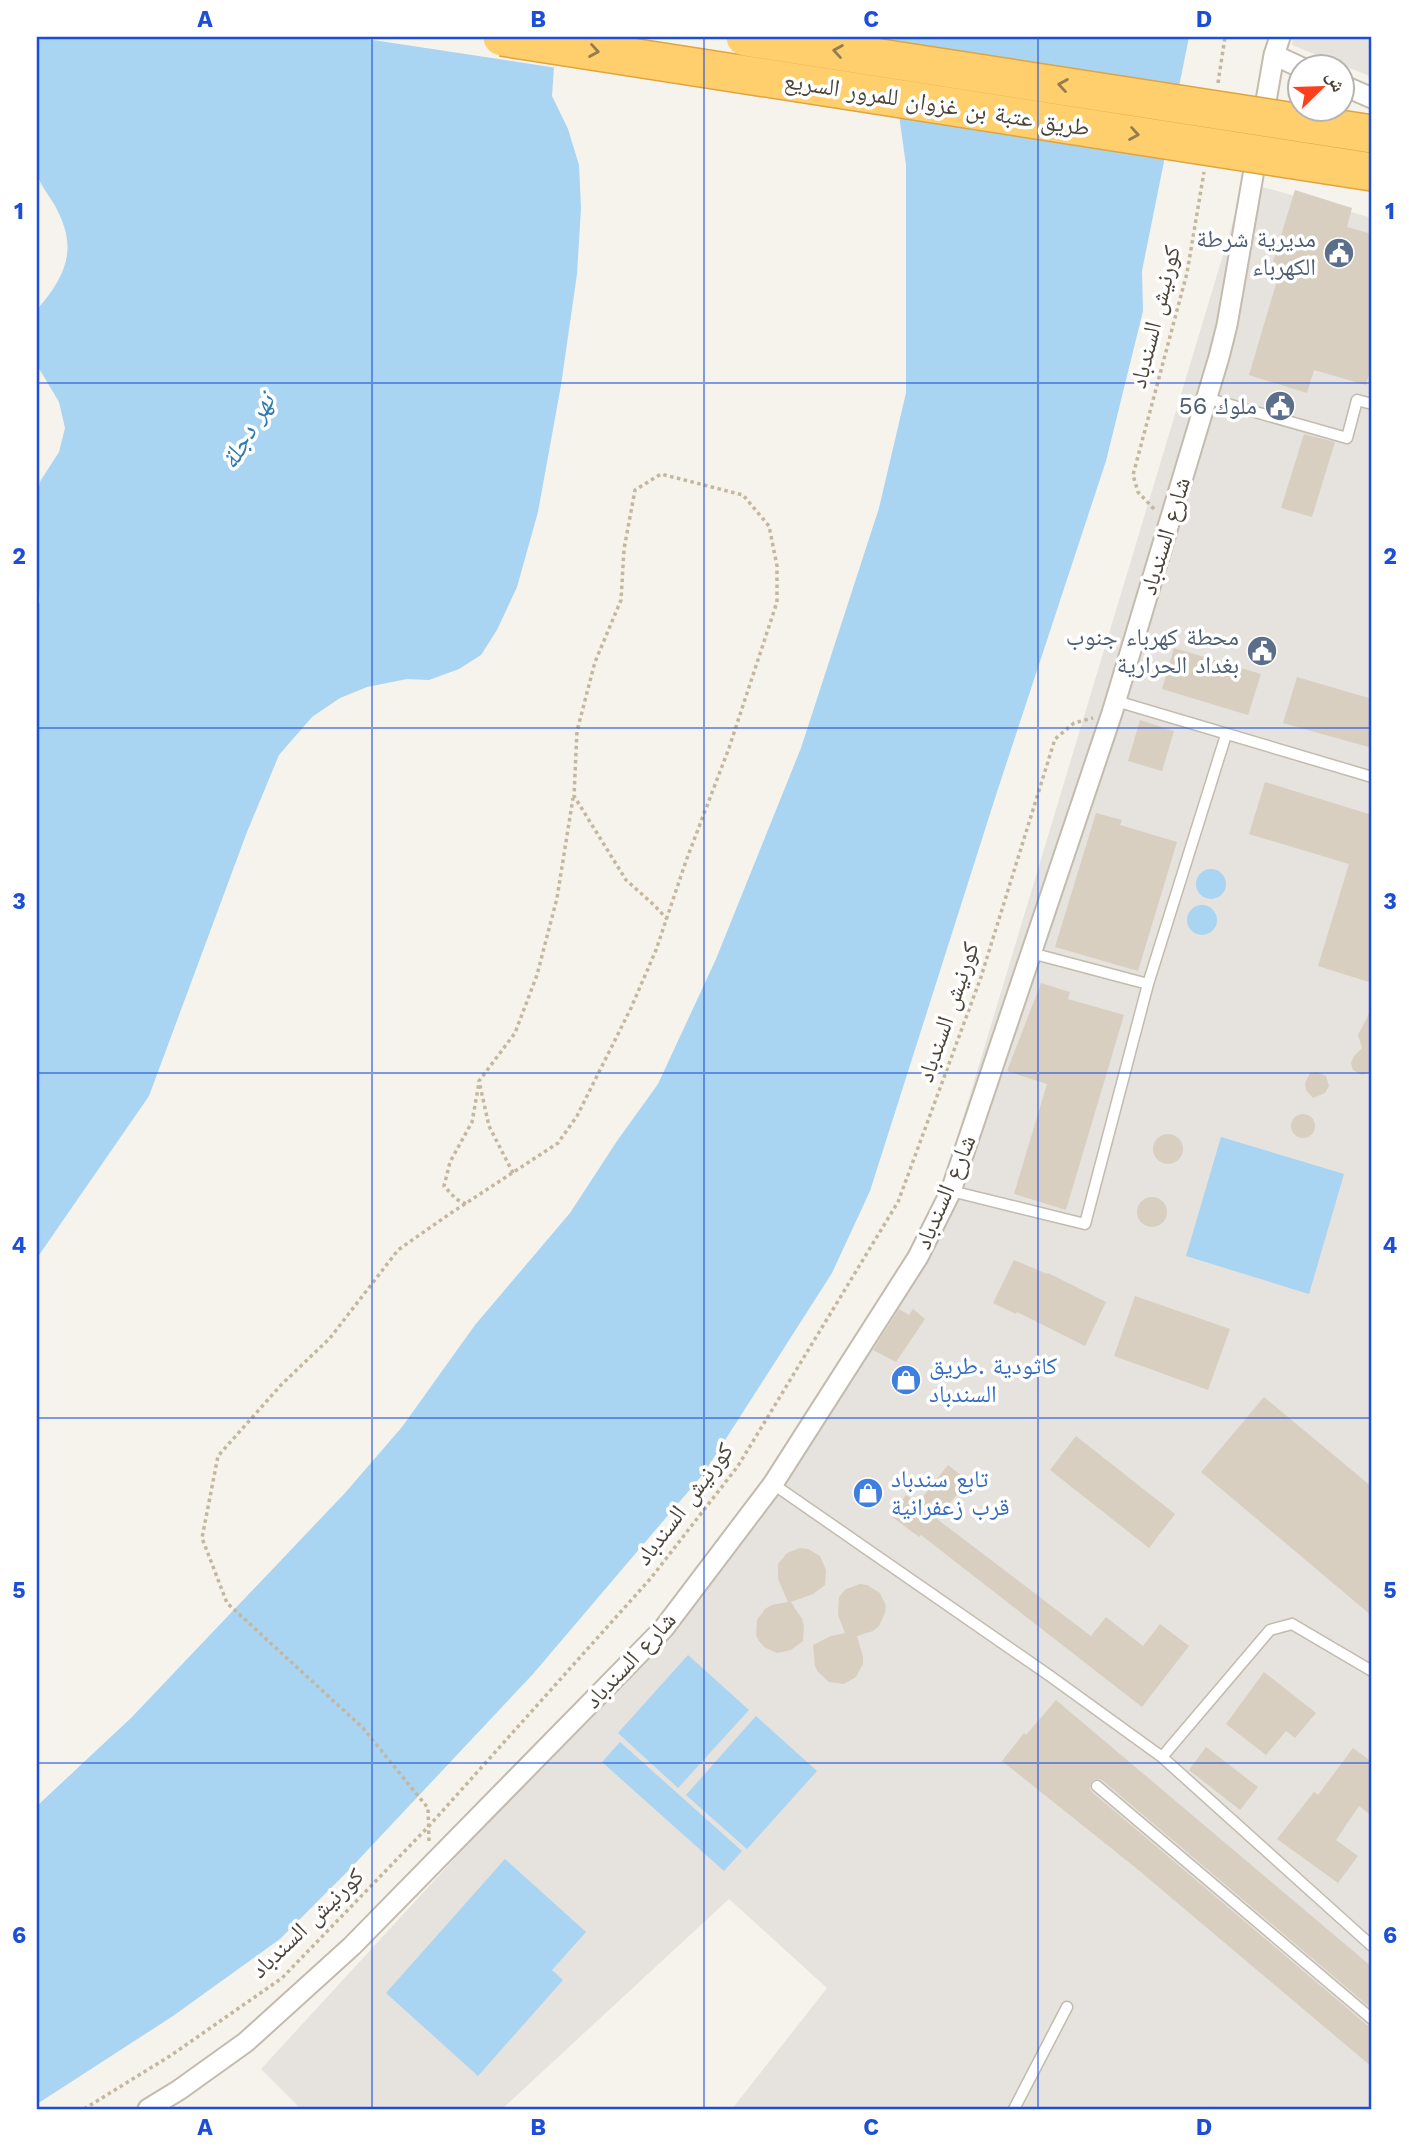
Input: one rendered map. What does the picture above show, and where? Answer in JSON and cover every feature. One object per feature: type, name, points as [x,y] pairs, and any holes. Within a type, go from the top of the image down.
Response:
[{"type":"highway","name":"طريق عتبة بن غزوان للمرور السريع","points":[[502,37],[1372,172]]},
{"type":"highway","name":"طريق عتبة بن غزوان للمرور السريع","points":[[745,37],[1372,134]]},
{"type":"street","name":"شارع السندباد","points":[[148,2109],[246,2042],[352,1946],[664,1628],[773,1484],[918,1257],[951,1191],[1114,707],[1169,525],[1227,325],[1275,43]]},
{"type":"lane","points":[[1206,398],[1347,438],[1357,400],[1372,404]]},
{"type":"lane","points":[[1114,707],[1226,735],[1372,777]]},
{"type":"lane","points":[[951,1191],[1085,1224],[1148,984],[1226,735]]},
{"type":"lane","points":[[1031,953],[1148,984]]},
{"type":"lane","points":[[773,1484],[1162,1757],[1372,1946]]},
{"type":"lane","points":[[1162,1757],[1270,1630],[1292,1624],[1372,1671]]},
{"type":"lane","points":[[1097,1786],[1372,2019]]},
{"type":"lane","points":[[1014,2109],[1067,2007]]},
{"type":"path","points":[[1218,86],[1226,37]]},
{"type":"path","name":"كورنيش السندباد","points":[[1169,525],[1138,492],[1133,475],[1186,273],[1205,166]]},
{"type":"path","points":[[429,1867],[428,1808],[363,1728],[227,1603],[202,1538],[218,1456],[281,1385],[330,1338],[398,1250],[558,1143],[577,1116],[631,1008],[656,950],[729,748],[777,603],[777,566],[769,526],[743,495],[661,474],[635,490],[624,549],[621,600],[595,663],[577,731],[574,796],[557,898],[537,975],[515,1033],[479,1081],[471,1122],[450,1162],[444,1186],[456,1199],[466,1204]]},
{"type":"path","name":"كورنيش السندباد","points":[[84,2109],[170,2056],[282,1979],[429,1826],[651,1578],[738,1466],[898,1202],[981,976],[1055,739],[1074,723],[1114,707]]},
{"type":"path","points":[[574,796],[626,880],[667,919]]},
{"type":"path","points":[[479,1081],[489,1126],[513,1174]]},
{"type":"shaded area","points":[[1293,37],[1372,37],[1372,77],[1356,71],[1356,52],[1310,52],[1292,45]]},
{"type":"shaded area","points":[[1245,182],[1372,218],[1372,2109],[732,2109],[827,1988],[729,1899],[502,2109],[301,2109],[261,2069],[558,1746],[761,1499],[926,1241]]},
{"type":"water","name":"نهر دجلة","points":[[37,37],[556,37],[552,96],[568,129],[579,165],[581,208],[577,274],[561,385],[538,512],[517,587],[497,630],[481,655],[459,669],[429,680],[407,679],[367,687],[340,698],[312,717],[279,755],[247,832],[149,1096],[37,1258],[37,610],[40,602],[37,492],[41,480],[59,452],[65,428],[59,402],[37,365],[37,310],[62,272],[68,247],[62,220],[41,184],[37,171]]},
{"type":"water","points":[[888,37],[1189,37],[1142,271],[1143,311],[1106,461],[870,1191],[832,1273],[704,1473],[533,1674],[347,1872],[280,1939],[173,2016],[37,2104],[37,1806],[131,1718],[345,1493],[402,1427],[475,1325],[570,1213],[658,1084],[716,959],[801,748],[879,508],[906,393],[906,165]]},
{"type":"water","points":[[1211,869],[1217,870],[1225,878],[1225,890],[1217,898],[1211,899],[1205,898],[1197,890],[1196,884],[1197,878],[1205,870]]},
{"type":"water","points":[[1202,905],[1208,906],[1216,914],[1216,926],[1208,934],[1202,935],[1196,934],[1188,926],[1187,920],[1188,914],[1196,906]]},
{"type":"water","points":[[1221,1137],[1344,1174],[1309,1294],[1186,1256]]},
{"type":"water","points":[[688,1655],[749,1710],[678,1788],[618,1733]]},
{"type":"water","points":[[756,1716],[817,1771],[747,1849],[686,1795]]},
{"type":"water","points":[[620,1742],[742,1851],[724,1871],[602,1762]]},
{"type":"water","points":[[505,1859],[586,1932],[552,1970],[563,1980],[478,2076],[386,1993]]},
{"type":"pier","points":[[353,37],[559,37],[557,68]]},
{"type":"building","points":[[1295,190],[1352,208],[1347,227],[1372,234],[1372,363],[1366,385],[1314,370],[1307,393],[1249,375],[1279,274],[1270,271]]},
{"type":"building","points":[[1304,434],[1335,442],[1312,517],[1281,508]]},
{"type":"building","points":[[1174,648],[1261,674],[1248,715],[1162,689]]},
{"type":"building","points":[[1297,677],[1372,699],[1372,748],[1283,723]]},
{"type":"building","points":[[1140,720],[1174,731],[1162,771],[1128,761]]},
{"type":"building","points":[[1265,782],[1372,815],[1372,983],[1318,966],[1349,864],[1249,834]]},
{"type":"building","points":[[1096,813],[1122,820],[1120,825],[1177,842],[1138,971],[1055,947]]},
{"type":"building","points":[[1041,983],[1070,992],[1068,999],[1124,1015],[1066,1210],[1014,1194],[1047,1084],[1007,1071]]},
{"type":"building","points":[[1372,1008],[1372,1072],[1362,1075],[1353,1070],[1351,1063],[1362,1048],[1358,1035]]},
{"type":"building","points":[[1317,1072],[1326,1076],[1329,1086],[1325,1093],[1313,1098],[1306,1090],[1305,1083],[1310,1073]]},
{"type":"building","points":[[1303,1114],[1312,1117],[1315,1126],[1312,1135],[1303,1138],[1294,1135],[1291,1126],[1294,1117]]},
{"type":"building","points":[[1168,1134],[1174,1135],[1182,1143],[1182,1155],[1174,1163],[1168,1164],[1162,1163],[1154,1155],[1153,1149],[1154,1143],[1162,1135]]},
{"type":"building","points":[[1152,1197],[1158,1198],[1166,1206],[1166,1218],[1158,1226],[1152,1227],[1146,1226],[1138,1218],[1137,1212],[1138,1206],[1146,1198]]},
{"type":"building","points":[[1014,1260],[1048,1273],[1106,1302],[1085,1346],[993,1303]]},
{"type":"building","points":[[1135,1296],[1230,1329],[1208,1390],[1114,1356]]},
{"type":"building","points":[[899,1309],[909,1315],[913,1309],[925,1319],[896,1362],[873,1350]]},
{"type":"building","points":[[1264,1397],[1372,1487],[1372,1616],[1201,1472]]},
{"type":"building","points":[[1076,1436],[1175,1514],[1149,1548],[1050,1470]]},
{"type":"building","points":[[948,1465],[968,1481],[937,1519],[1091,1636],[1106,1617],[1143,1646],[1160,1624],[1189,1646],[1142,1707],[921,1535],[919,1537],[891,1516],[906,1495],[918,1503]]},
{"type":"building","points":[[800,1548],[820,1556],[826,1570],[825,1585],[813,1594],[791,1602],[802,1619],[803,1641],[791,1650],[777,1653],[764,1647],[759,1641],[756,1635],[757,1620],[765,1609],[788,1602],[778,1579],[778,1564],[787,1553]]},
{"type":"building","points":[[860,1584],[880,1593],[886,1606],[885,1613],[879,1626],[873,1631],[857,1636],[863,1664],[856,1677],[844,1684],[829,1682],[815,1666],[813,1645],[831,1636],[845,1633],[838,1615],[839,1597],[846,1589]]},
{"type":"building","points":[[1264,1672],[1316,1713],[1295,1738],[1286,1731],[1266,1755],[1226,1724]]},
{"type":"building","points":[[1056,1700],[1372,1967],[1372,2009],[1102,1780],[1095,1779],[1091,1782],[1092,1792],[1367,2025],[1372,2026],[1372,2067],[1136,1868],[1002,1761]]},
{"type":"building","points":[[1206,1747],[1258,1787],[1240,1810],[1189,1770]]},
{"type":"building","points":[[1353,1748],[1372,1762],[1372,1816],[1359,1806],[1336,1840],[1358,1856],[1338,1883],[1277,1839],[1314,1792],[1318,1795]]},
{"type":"place","name":"مديرية شرطة الكهرباء","points":[[1339,253]]},
{"type":"place","name":"ملوك 56","points":[[1280,406]]},
{"type":"place","name":"محطة كهرباء جنوب بغداد الحرارية","points":[[1262,651]]},
{"type":"place","name":"كاثودية .طريق السندباد","points":[[906,1380]]},
{"type":"place","name":"تابع سندباد قرب زعفرانية","points":[[868,1493]]}]
